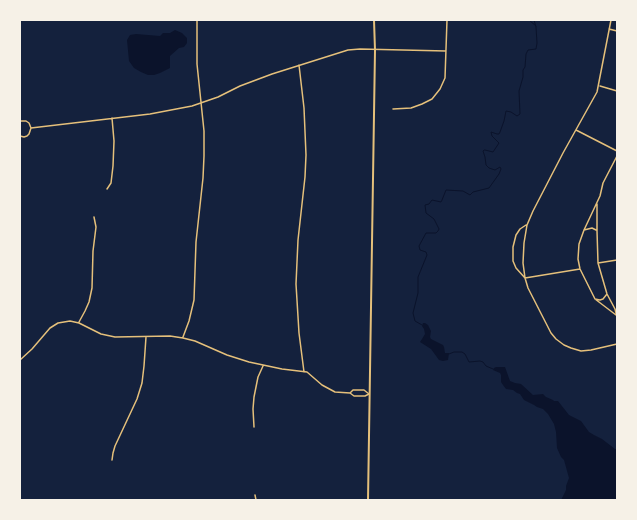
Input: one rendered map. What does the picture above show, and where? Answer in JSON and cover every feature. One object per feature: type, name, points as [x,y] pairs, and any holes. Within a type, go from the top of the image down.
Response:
[{"type":"main road","points":[[368,500],[375,50],[374,20]]},
{"type":"street","points":[[183,338],[192,310],[195,288],[196,242],[204,156],[202,103],[197,64],[197,20]]},
{"type":"street","points":[[393,109],[411,108],[422,104],[432,99],[440,89],[445,78],[447,20]]},
{"type":"street","points":[[612,20],[597,92],[545,187],[527,225],[524,243],[524,263],[525,278],[528,288],[551,333],[556,339],[564,345],[581,351],[617,344]]},
{"type":"street","points":[[609,29],[617,31]]},
{"type":"street","points":[[31,128],[171,110],[202,103],[272,74],[348,50],[446,51]]},
{"type":"street","points":[[299,65],[304,108],[306,155],[298,240],[297,302],[304,372]]},
{"type":"street","points":[[599,85],[617,91]]},
{"type":"street","points":[[107,189],[111,183],[113,166],[114,141],[112,118]]},
{"type":"street","points":[[20,121],[26,121],[31,128]]},
{"type":"street","points":[[20,136],[27,136],[31,128]]},
{"type":"street","points":[[576,130],[617,151]]},
{"type":"street","points":[[617,156],[603,184],[600,196],[584,230],[579,244],[578,259],[580,269],[595,299],[617,316]]},
{"type":"street","points":[[597,203],[598,263],[607,294],[617,316]]},
{"type":"street","points":[[79,323],[89,302],[92,288],[93,251],[96,227],[94,217]]},
{"type":"street","points":[[525,278],[516,268],[513,261],[513,247],[516,235],[520,229],[527,225]]},
{"type":"street","points":[[584,230],[592,228],[597,231]]},
{"type":"street","points":[[598,263],[617,260]]},
{"type":"street","points":[[525,278],[580,269]]},
{"type":"street","points":[[595,299],[603,299],[607,294]]},
{"type":"street","points":[[20,360],[32,350],[46,331],[58,323],[66,321],[79,323],[107,336],[121,338],[170,336],[183,338],[195,341],[227,355],[263,366],[309,373],[322,385],[329,389],[350,393],[354,396],[364,396],[369,394]]},
{"type":"street","points":[[112,460],[115,446],[137,399],[144,373],[146,337]]},
{"type":"street","points":[[254,427],[254,397],[256,384],[263,366]]},
{"type":"street","points":[[350,393],[353,390],[364,390],[369,394]]},
{"type":"street","points":[[255,495],[256,500]]},
{"type":"water","points":[[175,30],[182,33],[187,38],[187,43],[184,47],[179,48],[170,56],[170,68],[154,75],[148,75],[134,68],[129,61],[127,40],[130,35],[160,36],[163,33],[170,33]]},
{"type":"water","points":[[423,323],[428,325],[431,331],[431,339],[443,345],[445,353],[449,353],[448,360],[439,360],[431,349],[420,342],[425,334],[422,326]]},
{"type":"water","points":[[496,367],[505,367],[510,381],[521,384],[533,395],[543,394],[554,401],[558,401],[569,415],[581,421],[589,432],[617,449],[617,500],[561,500],[566,490],[569,478],[564,460],[557,448],[554,424],[543,409],[524,400],[520,394],[513,390],[506,389],[501,382],[500,373],[493,370]]},
{"type":"waterway","points":[[529,20],[536,26]]},
{"type":"waterway","points":[[422,325],[415,321],[413,313],[418,293],[418,277],[427,255],[426,252],[420,250],[419,246],[426,233],[436,233],[439,229],[434,219],[426,213],[425,205],[429,204],[432,200],[441,202],[446,190],[463,191],[470,195],[473,192],[489,188],[499,174],[501,169],[500,167],[495,170],[486,165],[483,151],[493,152],[499,143],[492,136],[491,132],[499,134],[506,111],[517,116],[520,114],[519,91],[523,77],[523,70],[525,67],[526,54],[528,50],[536,49],[537,43],[534,20]]},
{"type":"waterway","points":[[449,354],[454,352],[462,352],[465,354],[469,362],[480,361],[493,369]]}]
